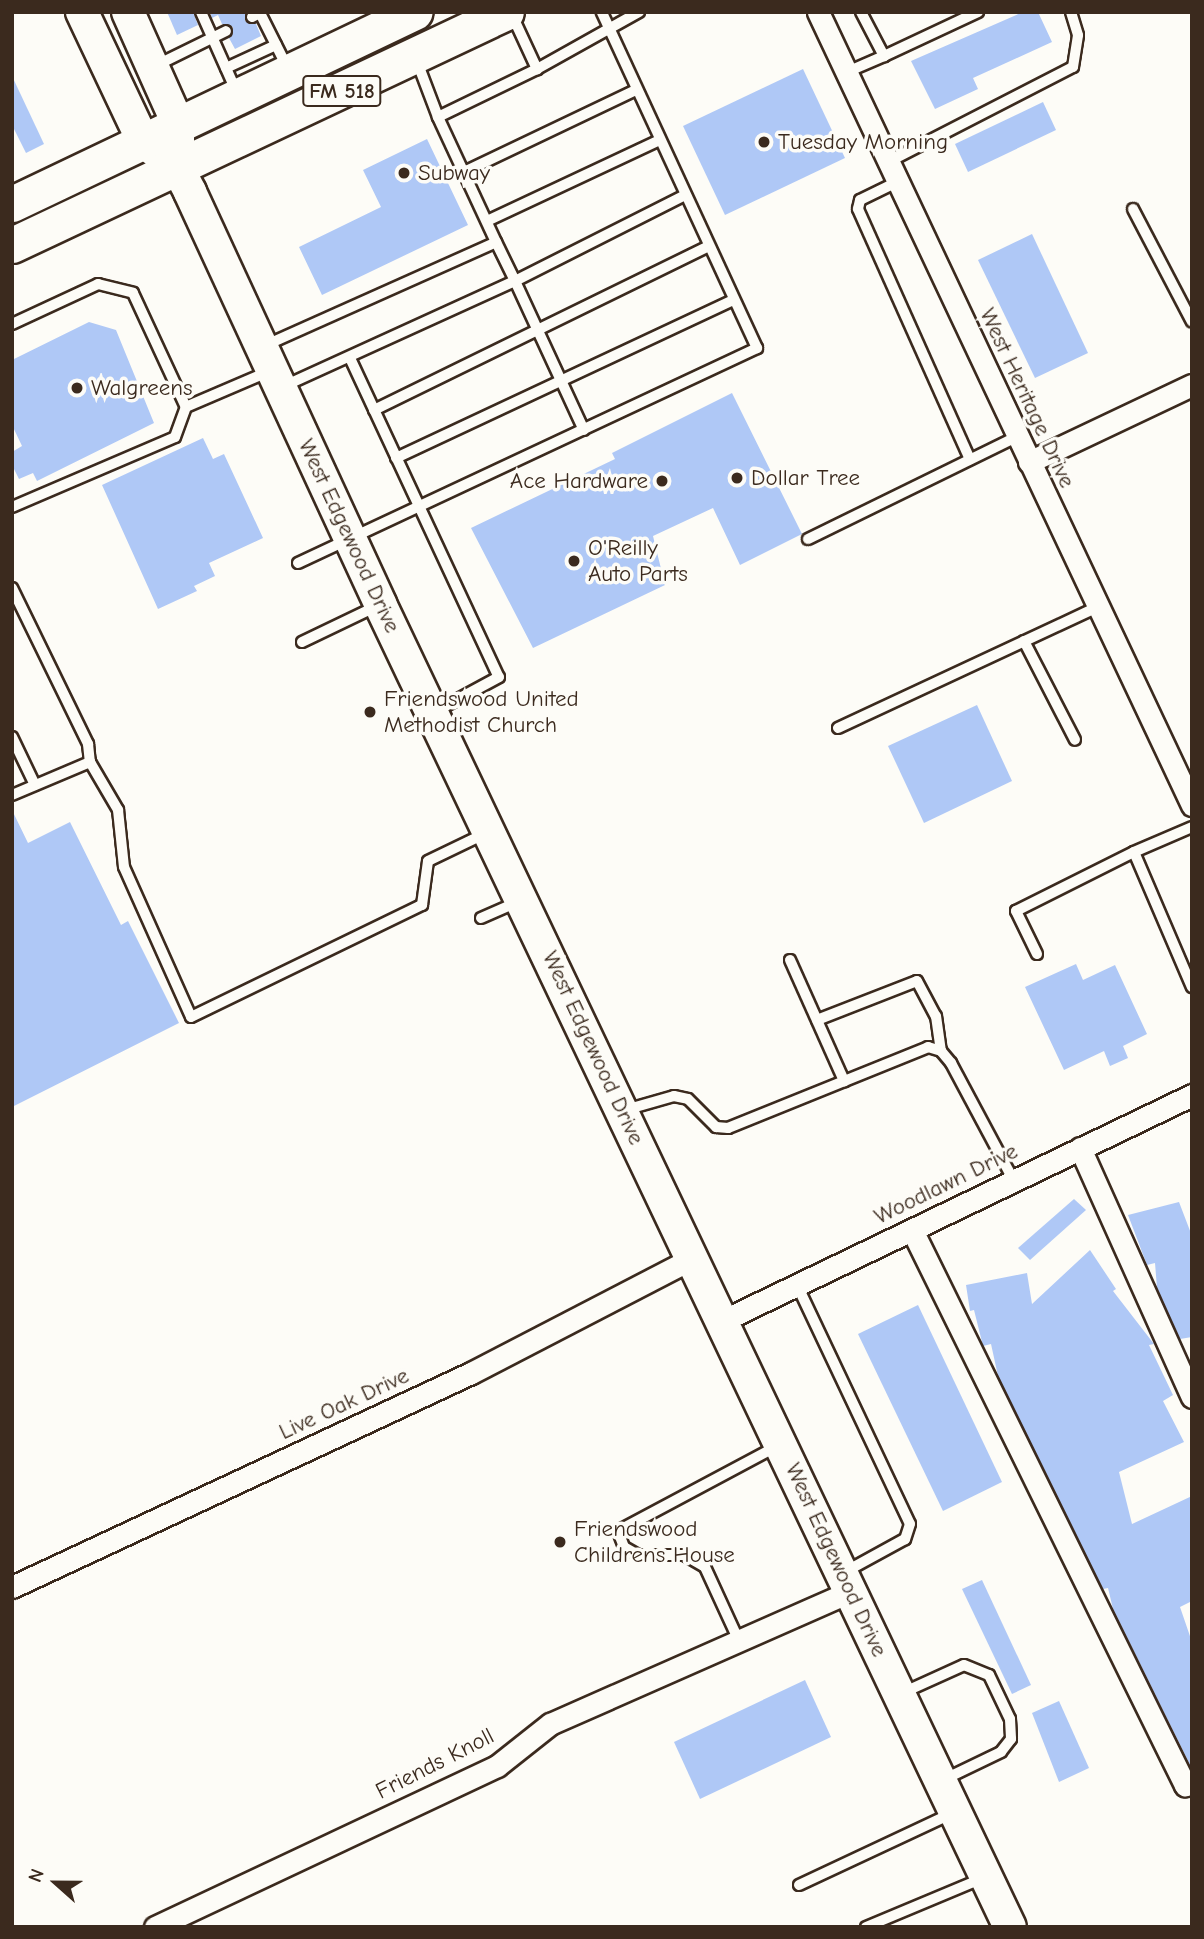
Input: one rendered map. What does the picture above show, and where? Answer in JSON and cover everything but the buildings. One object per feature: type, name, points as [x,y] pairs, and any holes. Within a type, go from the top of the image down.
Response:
[{"type":"main road","points":[[82,12],[143,141],[178,169]]},
{"type":"main road","points":[[128,12],[178,124],[178,169]]},
{"type":"main road","name":"FM 518","points":[[12,204],[178,124],[232,82],[283,58],[415,12]]},
{"type":"main road","name":"FM 518","points":[[12,246],[508,12]]},
{"type":"main road","name":"West Edgewood Drive","points":[[178,169],[380,604],[488,832],[523,899],[1010,1927]]},
{"type":"street","name":"West Heritage Drive","points":[[818,12],[1016,437],[1192,805]]},
{"type":"street","points":[[1028,462],[1192,384]]},
{"type":"street","name":"Woodlawn Drive","points":[[722,1321],[1192,1095]]},
{"type":"street","points":[[1080,1148],[1192,1397]]},
{"type":"street","points":[[912,1230],[1185,1784],[1192,1782]]},
{"type":"street","name":"Live Oak Drive","points":[[12,1587],[471,1373],[693,1258]]},
{"type":"street","name":"Friends Knoll","points":[[155,1927],[497,1766],[550,1724],[739,1641],[846,1582]]},
{"type":"lane","points":[[201,12],[232,82]]},
{"type":"lane","points":[[508,12],[537,69]]},
{"type":"lane","points":[[298,563],[419,509],[757,348],[658,141],[602,12]]},
{"type":"lane","points":[[438,117],[537,69],[639,12]]},
{"type":"lane","points":[[861,12],[884,56]]},
{"type":"lane","points":[[847,72],[978,12]]},
{"type":"lane","points":[[888,162],[1073,67],[1078,34],[1071,12]]},
{"type":"lane","points":[[252,17],[260,13],[283,58]]},
{"type":"lane","points":[[152,67],[226,31]]},
{"type":"lane","points":[[415,56],[438,117],[584,430]]},
{"type":"lane","points":[[464,172],[636,90]]},
{"type":"lane","points":[[487,221],[658,141]]},
{"type":"lane","points":[[897,182],[860,200],[858,209],[970,459]]},
{"type":"lane","points":[[271,368],[350,358],[515,281],[685,195]]},
{"type":"lane","points":[[1133,209],[1192,322]]},
{"type":"lane","points":[[186,407],[271,368],[496,242]]},
{"type":"lane","points":[[374,410],[709,246]]},
{"type":"lane","points":[[12,324],[98,284],[133,293],[186,407],[175,437],[12,507]]},
{"type":"lane","points":[[396,458],[734,300]]},
{"type":"lane","points":[[350,358],[499,677],[432,713]]},
{"type":"lane","points":[[808,539],[1016,437]]},
{"type":"lane","points":[[12,588],[88,744],[90,762],[118,810],[124,867],[191,1017],[422,905],[428,861],[488,832]]},
{"type":"lane","points":[[302,642],[380,604]]},
{"type":"lane","points":[[838,728],[1097,607]]},
{"type":"lane","points":[[1024,641],[1075,740]]},
{"type":"lane","points":[[12,737],[35,785]]},
{"type":"lane","points":[[12,795],[90,762]]},
{"type":"lane","points":[[1037,954],[1016,911],[1134,852],[1192,827]]},
{"type":"lane","points":[[1134,852],[1192,988]]},
{"type":"lane","points":[[481,918],[523,899]]},
{"type":"lane","points":[[790,960],[844,1081]]},
{"type":"lane","points":[[817,1020],[917,981],[936,1016],[941,1051],[965,1086],[1014,1181]]},
{"type":"lane","points":[[622,1111],[674,1096],[688,1099],[716,1127],[728,1128],[920,1048],[941,1051]]},
{"type":"lane","points":[[797,1285],[910,1524],[905,1539],[846,1582]]},
{"type":"lane","points":[[739,1641],[705,1567],[684,1555],[638,1555],[624,1546],[618,1531],[781,1444]]},
{"type":"lane","points":[[899,1694],[964,1665],[989,1675],[1010,1719],[1011,1739],[1002,1752],[941,1781]]},
{"type":"lane","points":[[799,1885],[955,1812]]},
{"type":"lane","points":[[866,1927],[986,1877]]},
{"type":"place","name":"Tuesday Morning","points":[[764,142]]},
{"type":"place","name":"Subway","points":[[404,173]]},
{"type":"place","name":"Walgreens","points":[[77,388]]},
{"type":"place","name":"Dollar Tree","points":[[737,478]]},
{"type":"place","name":"Ace Hardware","points":[[662,481]]},
{"type":"place","name":"O'Reilly Auto Parts","points":[[574,561]]},
{"type":"place","name":"Friendswood United Methodist Church","points":[[370,712]]},
{"type":"place","name":"Friendswood Childrens House","points":[[560,1542]]}]
